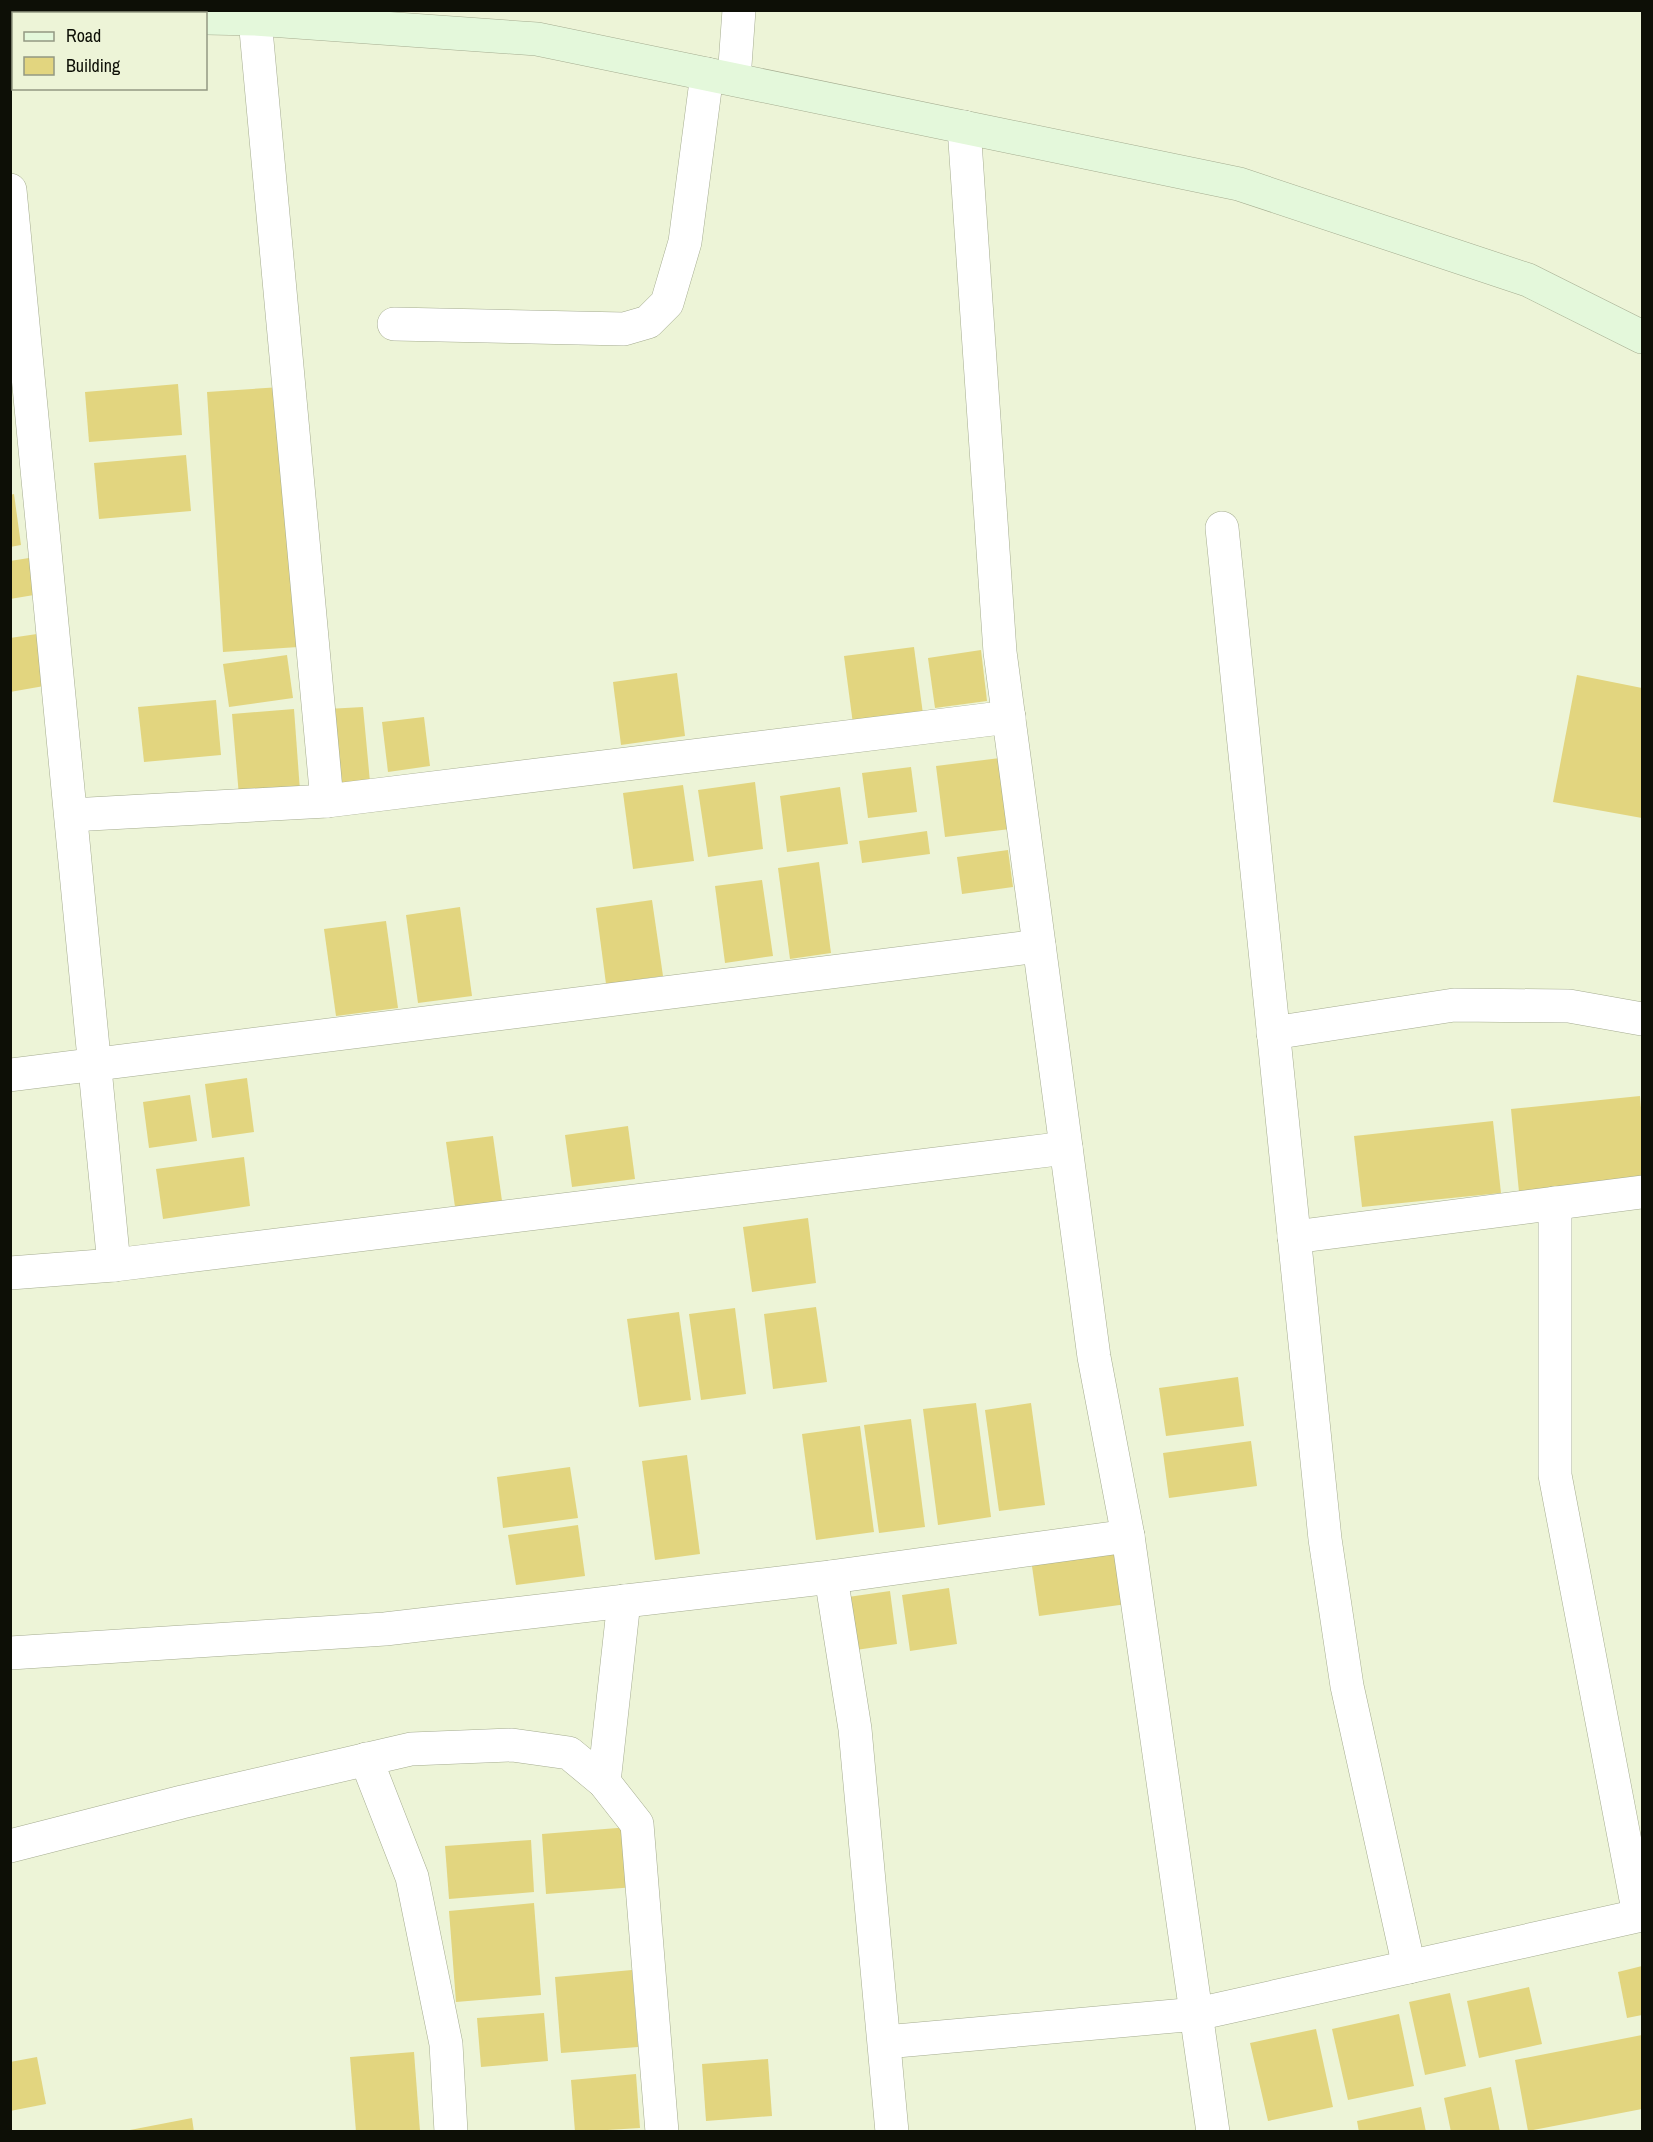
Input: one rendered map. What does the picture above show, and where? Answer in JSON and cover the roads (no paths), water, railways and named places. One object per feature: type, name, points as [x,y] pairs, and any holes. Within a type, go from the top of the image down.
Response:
[{"type":"main road","points":[[207,18],[255,19],[537,39],[1239,184],[1528,280],[1642,332]]},
{"type":"street","points":[[394,324],[624,329],[648,322],[667,303],[685,242],[721,76],[739,10]]},
{"type":"street","points":[[255,19],[327,801]]},
{"type":"street","points":[[964,127],[1000,652],[1094,1357],[1128,1536],[1213,2132]]},
{"type":"street","points":[[10,190],[114,1264]]},
{"type":"street","points":[[1222,528],[1325,1539],[1346,1674],[1409,1967]]},
{"type":"street","points":[[71,815],[327,801],[1009,717]]},
{"type":"street","points":[[10,1075],[1039,946]]},
{"type":"street","points":[[1274,1033],[1454,1005],[1569,1006],[1642,1019]]},
{"type":"street","points":[[10,1273],[114,1264],[1066,1148]]},
{"type":"street","points":[[1294,1237],[1642,1192]]},
{"type":"street","points":[[885,2042],[1197,2014],[1641,1915],[1555,1475],[1555,1203]]},
{"type":"street","points":[[10,1653],[385,1629],[831,1576],[1128,1536]]},
{"type":"street","points":[[831,1576],[855,1729],[892,2132]]},
{"type":"street","points":[[604,1782],[624,1601]]},
{"type":"street","points":[[10,1845],[411,1749],[512,1744],[569,1754],[604,1782],[637,1824],[662,2132]]},
{"type":"street","points":[[366,1759],[412,1877],[446,2044],[451,2132]]}]
